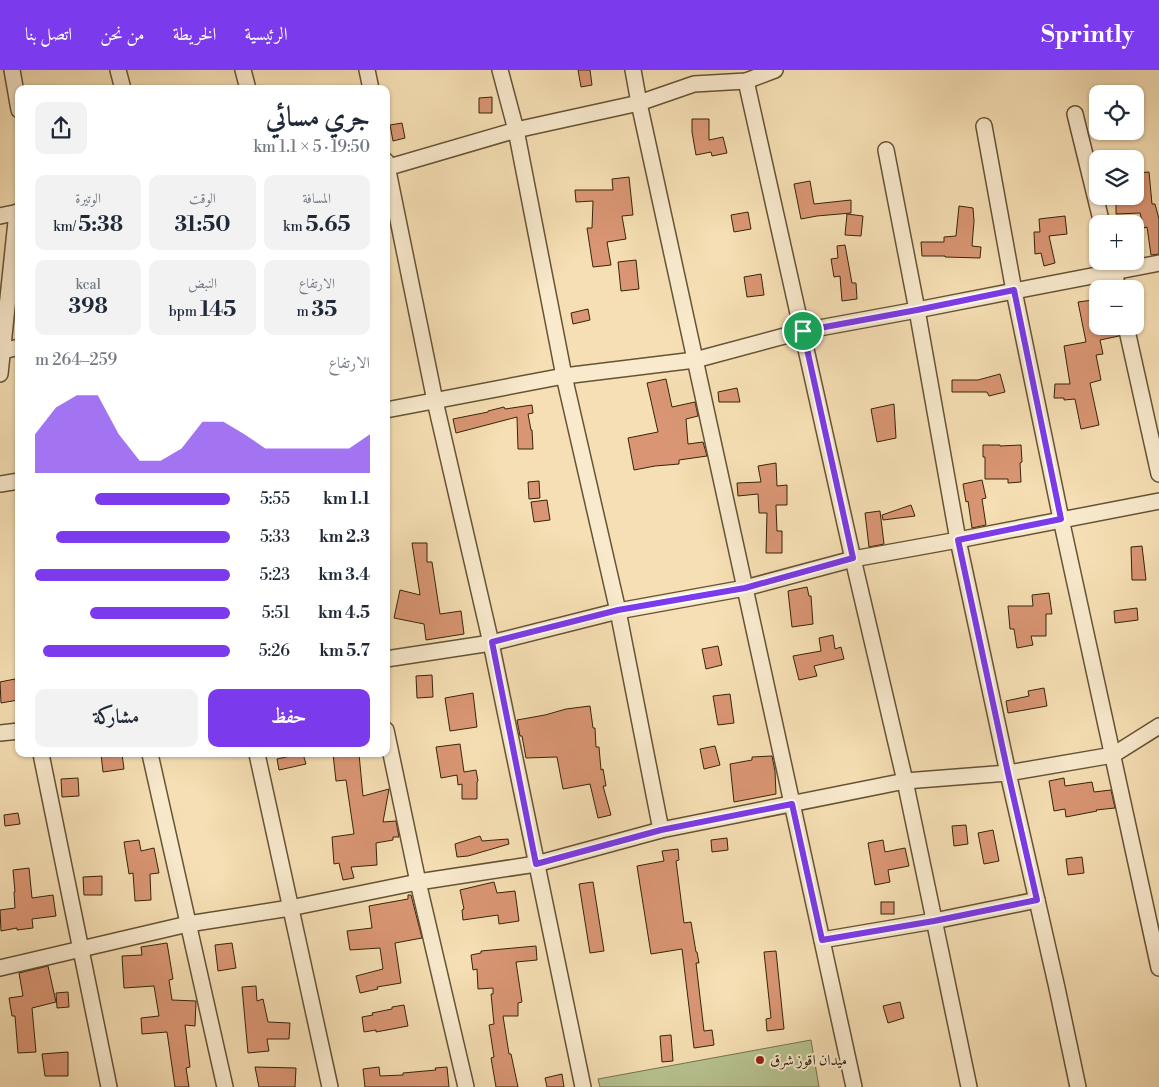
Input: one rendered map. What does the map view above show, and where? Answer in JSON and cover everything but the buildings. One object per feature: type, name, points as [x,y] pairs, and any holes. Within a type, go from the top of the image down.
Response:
[{"type":"street","points":[[12,70],[15,87]]},
{"type":"street","points":[[118,70],[121,85]]},
{"type":"street","points":[[243,70],[247,85]]},
{"type":"street","points":[[367,70],[370,85]]},
{"type":"street","points":[[500,70],[516,130],[564,376],[618,610],[661,830]]},
{"type":"street","points":[[632,70],[854,1087]]},
{"type":"street","points":[[390,165],[516,130],[639,103],[694,84],[746,81],[775,70]]},
{"type":"street","points":[[746,81],[905,781],[969,1087]]},
{"type":"street","points":[[1075,114],[1100,215]]},
{"type":"street","points":[[984,126],[1014,290],[1061,519],[1159,968]]},
{"type":"street","points":[[886,150],[958,540],[1078,1087]]},
{"type":"street","points":[[390,181],[435,401],[492,642],[583,1087]]},
{"type":"street","points":[[0,216],[15,213]]},
{"type":"street","points":[[0,374],[4,302],[15,231]]},
{"type":"street","points":[[1144,264],[1159,263]]},
{"type":"street","points":[[390,409],[564,376],[695,360],[803,331],[1014,290],[1096,270]]},
{"type":"street","points":[[1128,335],[1159,474]]},
{"type":"street","points":[[2,351],[15,348]]},
{"type":"street","points":[[0,484],[15,482]]},
{"type":"street","points":[[390,659],[492,642],[618,610],[745,588],[853,558],[958,540],[1159,500]]},
{"type":"street","points":[[0,968],[188,924],[290,908],[418,882],[536,864],[661,830],[905,781],[1008,773],[1113,755],[1159,726]]},
{"type":"street","points":[[0,733],[15,731]]},
{"type":"street","points":[[390,749],[418,882],[466,1087]]},
{"type":"street","points":[[42,757],[109,1087]]},
{"type":"street","points":[[151,757],[225,1087]]},
{"type":"street","points":[[258,757],[330,1087]]},
{"type":"street","points":[[822,940],[934,921],[1037,900]]},
{"type":"green space","name":"ميدان اقوز شرق","points":[[811,1040],[819,1087],[600,1087],[598,1079]]},
{"type":"place","name":"ميدان اقوز شرق","points":[[760,1060]]},
{"type":"route","points":[[1014,290],[1061,519],[958,540],[1037,900],[934,921],[822,940],[792,804],[661,830],[536,864],[492,642],[618,610],[745,588],[853,558],[803,331],[1014,290]]}]
